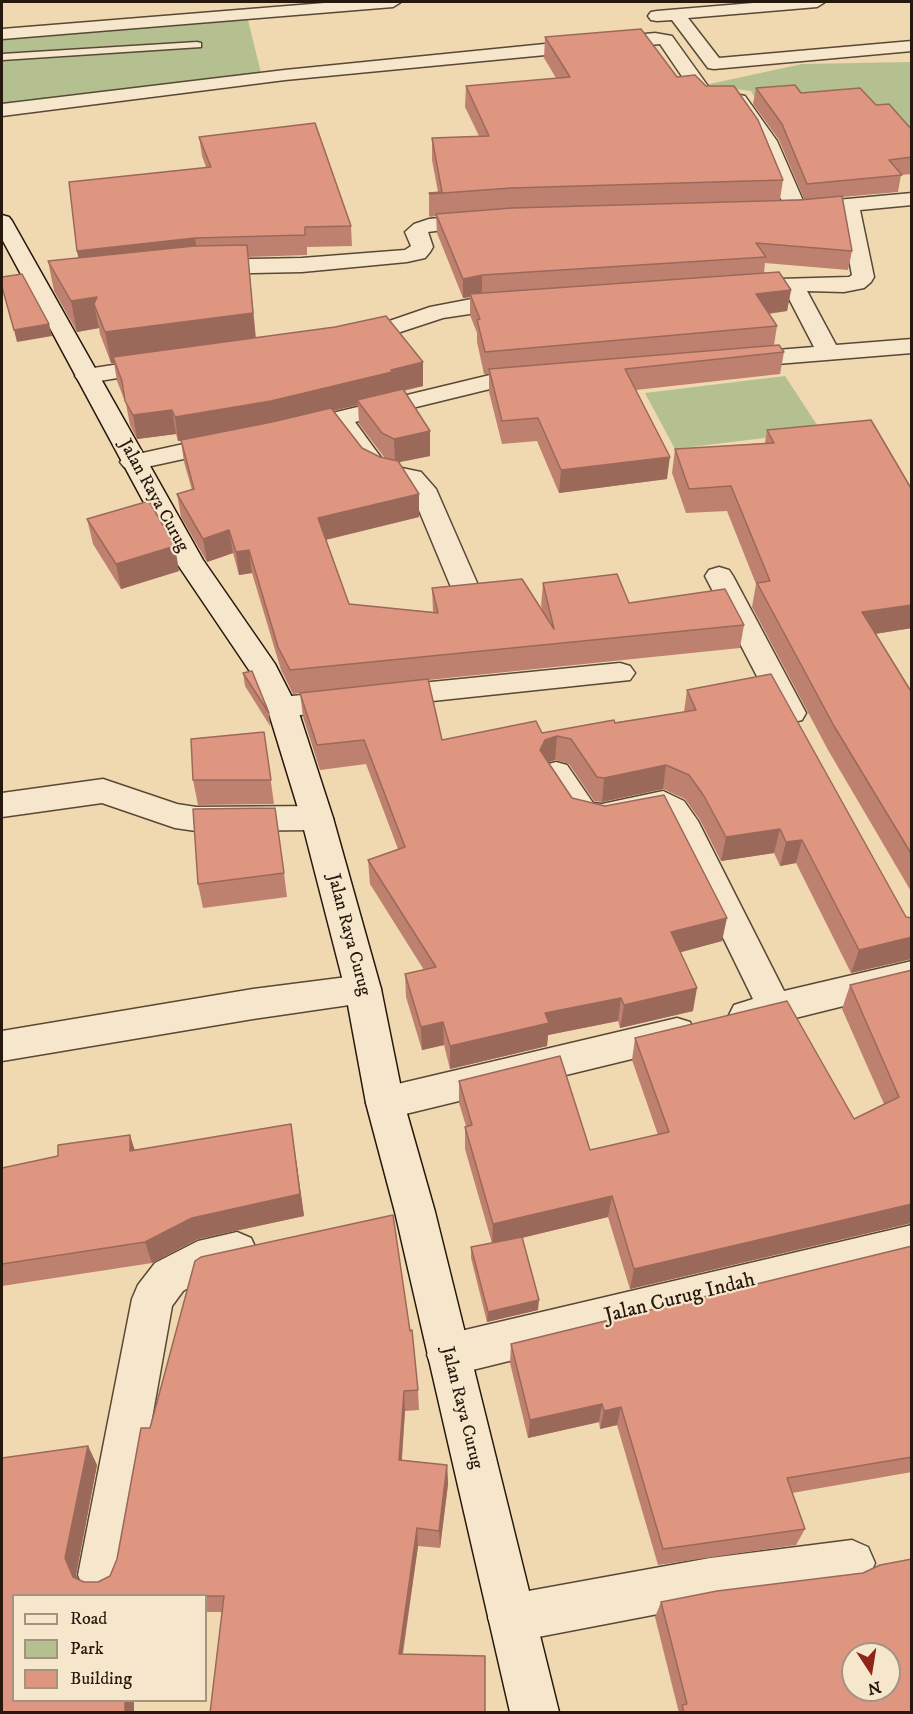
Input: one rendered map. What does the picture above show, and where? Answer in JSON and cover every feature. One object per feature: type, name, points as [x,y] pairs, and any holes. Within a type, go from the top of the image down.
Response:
[{"type":"street","points":[[2,34],[393,2]]},
{"type":"street","points":[[642,17],[817,2]]},
{"type":"street","points":[[676,14],[714,64],[912,46]]},
{"type":"street","points":[[2,110],[285,75],[655,38],[666,40],[703,93],[738,100],[767,141],[781,170],[788,194],[797,210]]},
{"type":"street","points":[[774,211],[849,207],[912,200]]},
{"type":"street","points":[[721,288],[856,283],[863,277],[849,207]]},
{"type":"street","points":[[187,268],[302,265],[407,256],[417,253],[422,247],[416,232],[421,228],[429,225],[502,219]]},
{"type":"street","name":"Jalan Raya Curug","points":[[2,221],[48,283],[87,376],[133,462],[190,562],[265,671],[282,707],[317,818],[363,989],[385,1102],[398,1216],[448,1355],[535,1713]]},
{"type":"street","points":[[792,284],[828,352]]},
{"type":"street","points":[[336,342],[370,335],[438,312],[482,303],[542,300]]},
{"type":"street","points":[[720,362],[912,346]]},
{"type":"street","points":[[87,376],[177,363]]},
{"type":"street","points":[[133,462],[262,437],[494,381],[553,376]]},
{"type":"street","points":[[339,418],[373,464],[390,473],[412,477],[423,489],[466,592]]},
{"type":"street","points":[[719,576],[806,741]]},
{"type":"street","points":[[282,707],[620,673]]},
{"type":"street","points":[[556,773],[582,812],[591,816],[602,816],[663,803],[673,809],[682,821],[775,1008]]},
{"type":"street","points":[[2,805],[103,791],[175,816],[196,819],[317,818]]},
{"type":"street","points":[[385,1102],[912,975]]},
{"type":"street","points":[[2,1046],[253,1004],[363,989]]},
{"type":"street","points":[[101,1575],[153,1299],[169,1276],[198,1260],[278,1242]]},
{"type":"street","name":"Jalan Curug Indah","points":[[448,1355],[909,1251]]},
{"type":"street","points":[[512,1618],[710,1581],[852,1563]]},
{"type":"lane","points":[[2,57],[197,45]]},
{"type":"green space","points":[[245,8],[262,77],[2,109],[2,30]]},
{"type":"green space","points":[[911,62],[911,148],[762,109],[751,91],[705,85],[802,64]]},
{"type":"green space","points":[[785,376],[821,431],[675,449],[645,393]]},
{"type":"building","points":[[641,29],[677,77],[695,75],[706,86],[734,86],[758,120],[783,180],[511,188],[429,193],[442,192],[432,138],[489,136],[466,86],[570,77],[545,37]]},
{"type":"building","points":[[795,85],[801,93],[860,88],[876,105],[889,104],[912,130],[912,157],[889,160],[902,175],[807,184],[782,124],[756,88]]},
{"type":"building","points":[[315,123],[351,226],[305,227],[305,235],[195,238],[77,251],[69,182],[211,167],[199,137]]},
{"type":"building","points":[[842,196],[852,251],[756,243],[766,257],[482,275],[463,279],[436,214],[512,208],[800,200]]},
{"type":"building","points":[[247,245],[253,313],[105,332],[94,304],[97,297],[71,301],[48,261],[194,246]]},
{"type":"building","points":[[779,272],[791,290],[756,294],[777,326],[485,352],[477,320],[480,319],[470,294]]},
{"type":"building","points":[[22,274],[49,324],[14,330],[2,287],[2,277]]},
{"type":"building","points":[[386,316],[423,362],[391,370],[392,372],[271,401],[175,417],[172,410],[133,415],[125,401],[122,381],[113,357],[335,327]]},
{"type":"building","points":[[779,345],[784,352],[625,369],[670,457],[561,470],[538,418],[502,421],[489,369]]},
{"type":"building","points":[[403,389],[430,431],[394,439],[382,433],[357,400]]},
{"type":"building","points":[[331,408],[362,448],[380,457],[398,461],[419,494],[318,518],[349,604],[438,613],[432,588],[522,579],[554,629],[543,583],[617,574],[629,603],[725,589],[744,625],[290,670],[278,647],[249,550],[236,552],[229,530],[203,539],[177,494],[194,489],[181,440]]},
{"type":"building","points":[[871,420],[912,490],[912,605],[862,612],[912,693],[912,855],[834,726],[757,583],[770,581],[731,486],[689,489],[675,449],[774,443],[767,430]]},
{"type":"building","points":[[149,501],[175,546],[116,564],[87,519]]},
{"type":"building","points":[[252,671],[269,713],[243,673]]},
{"type":"building","points":[[771,674],[906,917],[912,918],[912,937],[859,950],[802,840],[786,842],[780,829],[726,837],[704,796],[689,775],[666,765],[604,778],[597,777],[571,739],[557,736],[545,740],[540,750],[572,798],[605,806],[664,795],[727,918],[671,932],[697,988],[624,1005],[621,998],[545,1013],[549,1023],[450,1046],[443,1022],[421,1027],[405,974],[436,967],[368,860],[405,847],[364,740],[317,745],[300,693],[428,679],[442,740],[536,721],[542,733],[614,720],[615,723],[696,710],[687,690]]},
{"type":"building","points":[[264,732],[271,780],[193,780],[191,739]]},
{"type":"building","points":[[275,808],[284,873],[198,884],[193,809]]},
{"type":"building","points":[[912,970],[912,1204],[634,1269],[612,1196],[493,1224],[465,1127],[472,1125],[459,1081],[560,1056],[590,1150],[669,1132],[635,1038],[787,1001],[854,1119],[899,1097],[850,985]]},
{"type":"building","points":[[291,1124],[300,1194],[192,1218],[145,1242],[2,1264],[2,1168],[58,1156],[58,1145],[130,1135],[130,1151]]},
{"type":"building","points":[[393,1215],[410,1331],[412,1330],[418,1390],[404,1391],[399,1460],[447,1465],[439,1531],[417,1528],[399,1654],[485,1656],[485,1713],[210,1713],[224,1596],[207,1596],[207,1594],[12,1594],[12,1702],[125,1702],[125,1713],[2,1713],[2,1458],[88,1446],[65,1558],[73,1577],[84,1582],[98,1582],[110,1576],[117,1559],[141,1428],[150,1428],[195,1261],[201,1257]]},
{"type":"building","points":[[522,1237],[539,1300],[488,1312],[471,1247]]},
{"type":"building","points":[[912,1246],[912,1457],[787,1478],[805,1529],[663,1549],[621,1407],[604,1411],[602,1404],[530,1420],[511,1344]]},
{"type":"building","points":[[912,1559],[912,1713],[684,1713],[682,1705],[687,1704],[661,1602],[717,1591],[863,1573],[880,1565]]}]
